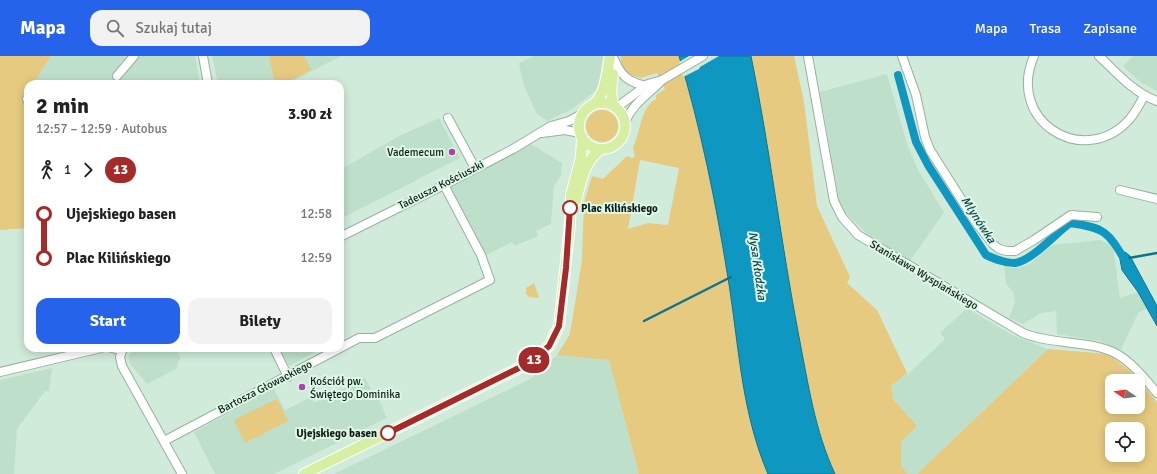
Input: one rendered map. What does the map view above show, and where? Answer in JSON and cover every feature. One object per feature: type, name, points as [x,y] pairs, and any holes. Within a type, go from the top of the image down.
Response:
[{"type":"main road","points":[[304,474],[538,358],[553,340],[559,326],[570,224],[571,195],[581,157],[581,136],[579,123],[582,114],[587,107],[595,103],[599,98],[613,57]]},
{"type":"main road","points":[[570,224],[584,170],[596,153],[601,149],[613,146],[623,136],[625,122],[615,106],[611,86],[613,57]]},
{"type":"main road","points":[[595,103],[604,103],[615,106]]},
{"type":"main road","points":[[581,136],[588,145],[601,149]]},
{"type":"street","points":[[117,76],[134,56]]},
{"type":"street","points":[[203,56],[207,80]]},
{"type":"street","points":[[625,122],[632,108],[658,83],[703,56]]},
{"type":"street","name":"Stanisława Wyspiańskiego","points":[[808,56],[834,201],[839,213],[853,230],[880,249],[1023,333],[1045,340],[1105,349],[1116,354],[1140,374],[1157,393]]},
{"type":"street","points":[[902,56],[916,95],[925,137],[930,150],[970,214],[993,244],[999,249],[1015,251],[1071,215],[1097,217]]},
{"type":"street","points":[[1034,56],[1027,77],[1030,102],[1039,118],[1061,135],[1090,140],[1104,137],[1126,123],[1144,96]]},
{"type":"street","points":[[1099,56],[1144,96],[1157,101]]},
{"type":"street","points":[[613,57],[620,72],[626,79],[646,86]]},
{"type":"street","points":[[615,106],[646,86],[658,83]]},
{"type":"street","name":"Tadeusza Kościuszki","points":[[344,235],[444,185],[541,133],[551,126],[569,122],[582,114]]},
{"type":"street","points":[[448,118],[475,168]]},
{"type":"street","name":"Tadeusza Kościuszki","points":[[541,133],[565,130],[581,136]]},
{"type":"street","name":"Bartosza Głowackiego","points":[[344,346],[359,338],[375,338],[490,280],[488,271],[444,185]]},
{"type":"street","points":[[1120,190],[1157,199]]},
{"type":"street","points":[[0,372],[83,352]]},
{"type":"street","points":[[122,352],[122,366],[182,474]]},
{"type":"street","points":[[276,352],[288,377]]},
{"type":"street","name":"Bartosza Głowackiego","points":[[164,441],[334,352]]},
{"type":"shaded area","points":[[0,56],[51,56],[36,80],[24,80],[24,228],[0,230]]},
{"type":"shaded area","points":[[51,56],[195,56],[199,80],[36,80]]},
{"type":"shaded area","points":[[212,56],[341,56],[295,80],[217,80]]},
{"type":"shaded area","points":[[269,56],[304,56],[311,70],[292,80],[274,80]]},
{"type":"shaded area","points":[[534,56],[603,56],[598,89],[572,109],[547,121],[536,113],[523,83],[519,63]]},
{"type":"shaded area","points":[[621,56],[679,56],[701,139],[713,194],[728,278],[746,402],[759,450],[768,474],[639,474],[609,360],[557,355],[569,336],[572,322],[582,260],[584,203],[592,176],[603,179],[627,156],[632,158],[635,157],[633,147],[644,114],[651,103],[656,99],[656,95],[665,89],[657,73],[641,78],[626,74],[621,66]],"holes":[[[640,160],[679,168],[668,225],[648,223],[628,229]]]},
{"type":"shaded area","points":[[751,56],[794,56],[804,102],[817,206],[850,277],[847,283],[877,310],[907,373],[891,386],[893,399],[917,426],[901,442],[901,466],[908,474],[835,474],[830,463],[815,414],[804,365]]},
{"type":"shaded area","points":[[1133,56],[1157,56],[1157,91],[1140,82],[1123,66]]},
{"type":"shaded area","points":[[887,74],[907,144],[918,170],[944,212],[910,261],[870,237],[844,211],[839,200],[820,92]]},
{"type":"shaded area","points":[[599,110],[605,110],[615,117],[618,126],[617,132],[611,139],[605,142],[599,142],[589,135],[586,129],[586,123],[593,113]]},
{"type":"shaded area","points":[[439,118],[460,158],[344,217],[344,168],[399,136]]},
{"type":"shaded area","points":[[531,144],[562,163],[561,176],[554,186],[551,224],[536,231],[538,236],[515,246],[512,242],[479,259],[446,194],[452,185]]},
{"type":"shaded area","points":[[1100,240],[1113,246],[1120,298],[1138,292],[1147,308],[1138,313],[1121,350],[1099,341],[1057,334],[1056,311],[1041,313],[1023,324],[1009,318],[1015,302],[1013,292],[1006,284],[1004,266],[1015,268],[1028,265],[1052,245]]},
{"type":"shaded area","points":[[534,283],[539,298],[529,297],[526,294],[526,288]]},
{"type":"shaded area","points":[[967,308],[1012,335],[1048,349],[917,474],[908,474],[901,466],[901,442],[917,426],[893,399],[891,386],[907,373],[908,374],[945,339],[940,333]]},
{"type":"shaded area","points":[[1048,349],[1108,354],[1130,371],[1133,374],[1105,374],[1105,414],[1145,414],[1145,388],[1157,402],[1157,474],[917,474]]},
{"type":"shaded area","points":[[132,352],[178,352],[181,359],[179,360],[176,369],[147,384],[131,365],[128,357]]},
{"type":"shaded area","points":[[282,352],[315,352],[289,366]]},
{"type":"shaded area","points":[[557,355],[609,359],[639,474],[334,474],[532,378]]},
{"type":"shaded area","points":[[52,368],[49,392],[45,391],[17,429],[14,474],[0,474],[0,380]]},
{"type":"shaded area","points":[[355,376],[358,381],[365,378],[371,389],[376,393],[387,418],[274,474],[215,474],[194,432],[274,389],[285,410],[311,397],[314,403],[329,396],[347,387],[344,381]]},
{"type":"shaded area","points":[[277,399],[288,421],[245,443],[234,420]]},
{"type":"water","name":"Nysa Kłodzka","points":[[679,56],[751,56],[809,389],[822,441],[835,474],[768,474],[759,450],[746,402],[728,278],[713,194],[701,139]]},
{"type":"water","points":[[1125,252],[1130,256],[1157,306],[1157,326],[1138,292],[1122,270],[1119,254]]},
{"type":"pier","points":[[689,56],[719,56],[683,77],[679,62]]},
{"type":"waterway","name":"Młynówka","points":[[898,75],[916,142],[928,165],[986,255],[1007,262],[1014,263],[1021,261],[1035,253],[1070,223],[1091,227],[1105,233],[1115,244],[1126,262]]},
{"type":"waterway","points":[[1129,258],[1157,253]]},
{"type":"waterway","points":[[644,321],[731,277]]},
{"type":"bus line","name":"13","points":[[388,433],[531,362],[538,358],[549,346],[556,334],[561,315],[570,224],[570,208]]},
{"type":"place","name":"Vademecum","points":[[452,152]]},
{"type":"place","name":"Plac Kilińskiego","points":[[570,208]]},
{"type":"place","name":"Kościół pw. Świętego Dominika","points":[[302,387]]},
{"type":"place","name":"Ujejskiego basen","points":[[388,433]]}]
